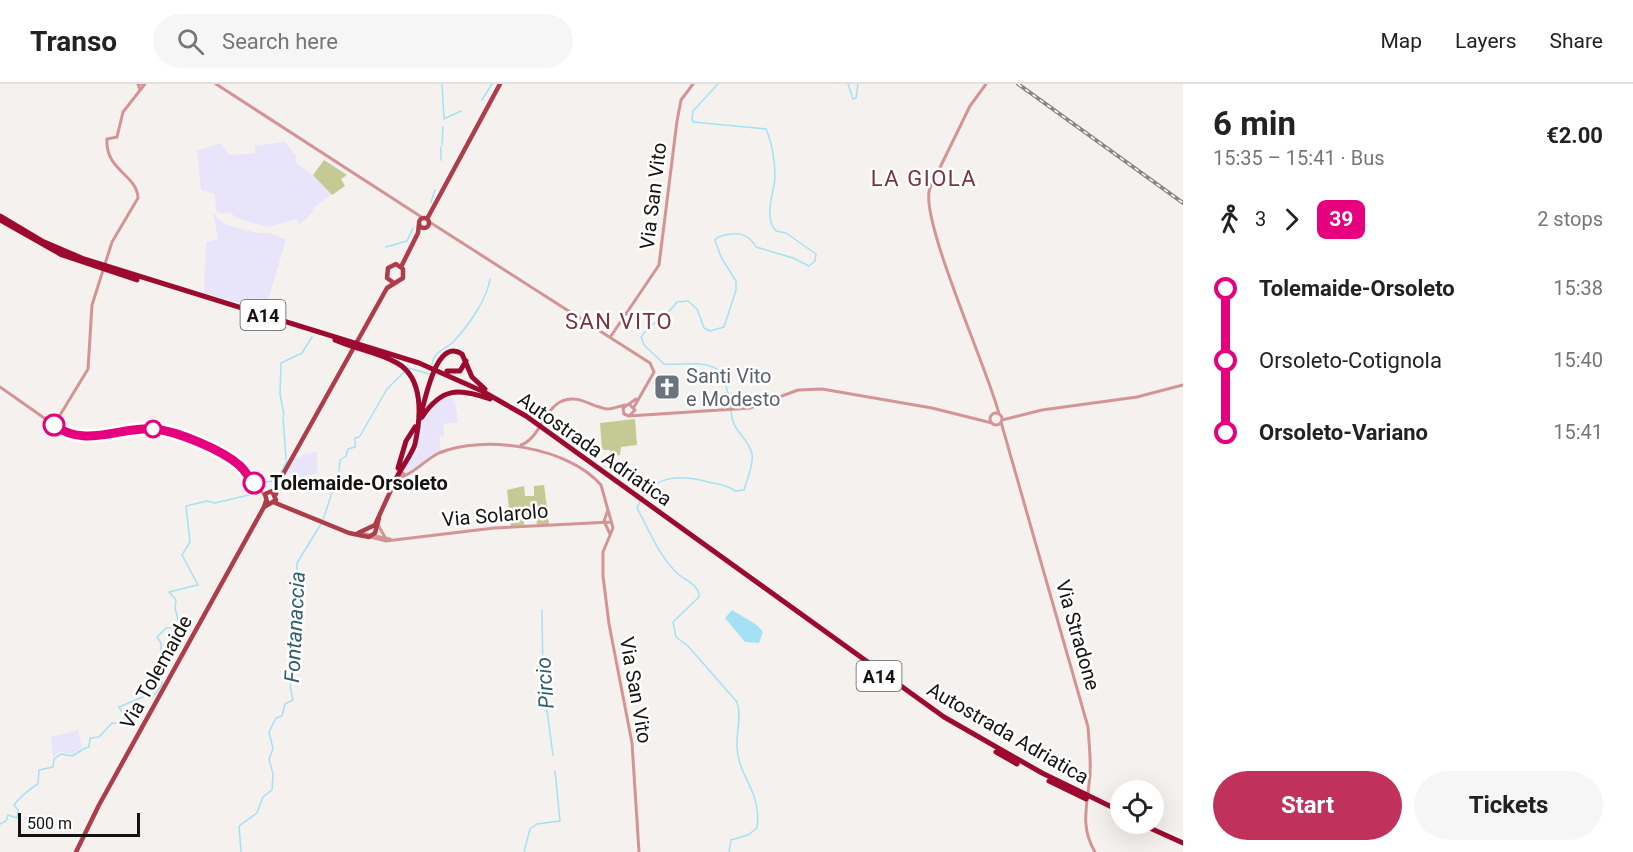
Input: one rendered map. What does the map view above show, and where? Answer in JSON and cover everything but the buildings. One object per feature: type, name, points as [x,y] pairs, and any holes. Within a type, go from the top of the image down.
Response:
[{"type":"highway","name":"Autostrada Adriatica","points":[[0,216],[42,241],[84,259],[359,342],[450,375],[526,416],[952,727],[1067,790],[1110,808]]},
{"type":"highway","name":"Autostrada Adriatica","points":[[0,220],[43,246],[84,263],[427,369],[490,399],[616,483]]},
{"type":"highway","points":[[335,340],[389,359],[408,370],[417,391],[415,445],[403,473],[395,480]]},
{"type":"highway","points":[[359,342],[452,372],[461,370],[466,361]]},
{"type":"highway","points":[[417,424],[437,364],[443,355],[453,350],[460,352],[478,384],[526,416]]},
{"type":"highway","points":[[395,480],[406,441],[435,401],[450,393],[466,391],[490,399]]},
{"type":"highway","points":[[1164,832],[1183,841]]},
{"type":"highway","points":[[1164,833],[1183,841]]},
{"type":"main road","points":[[398,266],[403,278],[394,283],[387,278],[387,270],[398,266],[403,259],[500,84]]},
{"type":"main road","name":"Via Tolemaide","points":[[387,278],[387,288]]},
{"type":"main road","name":"Via Tolemaide","points":[[76,852],[105,793],[264,507],[359,342],[387,288],[394,283]]},
{"type":"main road","points":[[270,497],[286,507],[344,530],[372,537],[395,480]]},
{"type":"main road","points":[[344,530],[361,533],[376,525]]},
{"type":"street","points":[[216,84],[417,213],[424,222],[437,227],[646,360],[654,369],[629,416]]},
{"type":"street","name":"Via San Vito","points":[[611,336],[659,265],[677,121],[681,100],[693,84]]},
{"type":"street","name":"Via Stradone","points":[[986,84],[964,117],[927,194],[927,200],[937,238],[1008,438],[1088,727],[1089,780],[1085,804],[1086,831],[1095,852]]},
{"type":"street","points":[[54,425],[88,369],[90,315],[101,273],[117,232],[138,195],[132,181],[122,175],[114,164],[106,141],[108,138],[117,137],[123,112],[141,86]]},
{"type":"street","points":[[994,424],[1008,417],[1137,397],[1183,386]]},
{"type":"street","points":[[0,387],[54,425],[69,432],[93,436],[158,429],[205,446],[232,460],[270,497]]},
{"type":"street","points":[[520,446],[531,439],[555,405],[568,399],[583,400],[604,408],[622,410],[629,416],[753,408],[798,390],[822,389],[932,408],[983,420],[1003,429]]},
{"type":"street","points":[[614,408],[638,398]]},
{"type":"street","points":[[627,404],[646,415]]},
{"type":"street","points":[[622,410],[627,404]]},
{"type":"street","points":[[994,424],[992,416],[997,406]]},
{"type":"street","points":[[983,420],[1000,414],[1008,417]]},
{"type":"street","points":[[531,439],[535,449]]},
{"type":"street","name":"Via San Vito","points":[[403,473],[411,473],[443,452],[472,447],[520,446],[562,458],[597,480],[604,491],[611,520],[610,537],[601,560],[609,624],[632,742],[639,852]]},
{"type":"street","points":[[395,480],[403,473]]},
{"type":"street","points":[[608,508],[605,523],[610,537]]},
{"type":"street","points":[[605,518],[611,520]]},
{"type":"street","name":"Via Solarolo","points":[[597,522],[605,518]]},
{"type":"street","name":"Via Solarolo","points":[[372,537],[395,540],[494,528],[605,523],[611,520]]},
{"type":"street","points":[[376,525],[387,538]]},
{"type":"street","points":[[361,533],[372,537]]},
{"type":"street","name":"Via Solarolo","points":[[372,537],[395,540]]},
{"type":"shaded area","points":[[285,142],[296,156],[295,162],[317,178],[331,195],[312,209],[314,211],[299,225],[297,219],[268,227],[236,218],[230,212],[223,214],[216,211],[215,194],[201,190],[197,151],[221,143],[230,155],[255,153],[255,146]]},
{"type":"shaded area","points":[[213,213],[224,224],[257,233],[271,233],[286,240],[265,310],[204,293],[206,242],[218,239]]},
{"type":"shaded area","points":[[450,396],[455,403],[458,422],[443,424],[444,436],[439,437],[441,452],[405,474],[403,468],[418,451],[417,433],[426,416],[439,402]]},
{"type":"shaded area","points":[[317,452],[317,473],[290,480],[289,469],[295,459],[300,458],[303,454]]},
{"type":"shaded area","points":[[78,730],[82,748],[72,754],[59,752],[53,758],[51,737]]},
{"type":"green space","points":[[324,160],[347,175],[341,179],[345,186],[332,195],[313,175]]},
{"type":"green space","points":[[635,419],[637,445],[621,447],[620,455],[611,456],[610,450],[602,450],[600,423]]},
{"type":"green space","points":[[544,485],[549,524],[537,524],[532,514],[524,515],[524,525],[511,526],[507,490],[524,486],[525,496],[534,496],[534,486]]},
{"type":"water","points":[[732,610],[757,625],[763,632],[759,643],[745,642],[725,618]]},
{"type":"waterway","points":[[442,84],[444,119],[461,111]]},
{"type":"waterway","points":[[482,100],[492,84]]},
{"type":"waterway","points":[[718,84],[693,111],[693,122],[766,129],[775,171],[770,205],[772,225],[776,231],[786,233],[816,254],[815,261],[809,266],[793,258],[756,247],[745,235],[730,234],[718,237],[715,240],[721,257],[736,281],[736,290],[724,327],[710,331],[704,328],[697,309],[688,301],[677,302],[641,337],[644,345],[664,364],[704,365],[719,371],[727,391],[732,418],[752,454],[751,467],[744,490],[735,491],[726,486],[697,479],[676,478],[657,483],[649,489],[637,508],[665,559],[678,574],[695,586],[699,593],[699,597],[673,622],[676,637],[688,646],[737,702],[739,759],[758,815],[757,828],[748,835],[731,840],[729,852]]},
{"type":"waterway","points":[[848,84],[853,99],[856,98],[858,84]]},
{"type":"waterway","points":[[442,145],[443,127]]},
{"type":"waterway","points":[[441,147],[441,160]]},
{"type":"waterway","points":[[431,202],[435,190]]},
{"type":"waterway","points":[[386,247],[407,241],[413,228]]},
{"type":"waterway","name":"Fontanaccia","points":[[432,364],[435,356],[451,344],[471,320],[485,295],[490,279]]},
{"type":"waterway","points":[[284,415],[280,394],[281,363],[302,353],[312,337]]},
{"type":"waterway","name":"Fontanaccia","points":[[408,368],[429,374]]},
{"type":"waterway","name":"Fontanaccia","points":[[360,436],[387,389],[404,372]]},
{"type":"waterway","points":[[283,417],[286,459]]},
{"type":"waterway","name":"Fontanaccia","points":[[339,471],[340,460],[346,456],[348,449],[355,447],[355,438],[359,437]]},
{"type":"waterway","points":[[276,481],[287,461]]},
{"type":"waterway","name":"Fontanaccia","points":[[323,520],[338,474]]},
{"type":"waterway","points":[[257,483],[274,481]]},
{"type":"waterway","points":[[198,585],[182,555],[190,542],[186,506],[207,501],[215,503],[249,495],[255,486]]},
{"type":"waterway","name":"Fontanaccia","points":[[241,852],[239,826],[257,813],[263,797],[272,790],[273,774],[269,759],[273,749],[269,732],[276,718],[282,716],[285,704],[293,700],[290,686],[296,668],[298,635],[297,563],[321,524]]},
{"type":"waterway","points":[[83,749],[89,747],[90,738],[99,737],[112,723],[123,724],[124,716],[119,707],[145,696],[152,698],[162,685],[161,643],[157,637],[166,628],[180,627],[175,608],[176,600],[169,592],[197,585]]},
{"type":"waterway","name":"Pircio","points":[[542,610],[543,681],[553,755]]},
{"type":"waterway","points":[[0,824],[6,821],[8,815],[17,818],[18,810],[14,805],[38,784],[39,770],[53,767],[54,759],[61,754],[72,756],[82,750]]},
{"type":"waterway","name":"Pircio","points":[[524,852],[530,829],[537,824],[560,821],[555,771]]},
{"type":"railway","points":[[1018,84],[1183,203]]},
{"type":"bus line","name":"39","points":[[54,425],[62,430],[86,436],[158,429],[205,446],[238,463],[254,483]]},
{"type":"place","name":"Santi Vito e Modesto","points":[[667,387]]},
{"type":"place","name":"Tolemaide-Orsoleto","points":[[254,483]]},
{"type":"district","name":"LA GIOLA","points":[[924,178]]},
{"type":"district","name":"SAN VITO","points":[[619,321]]}]
